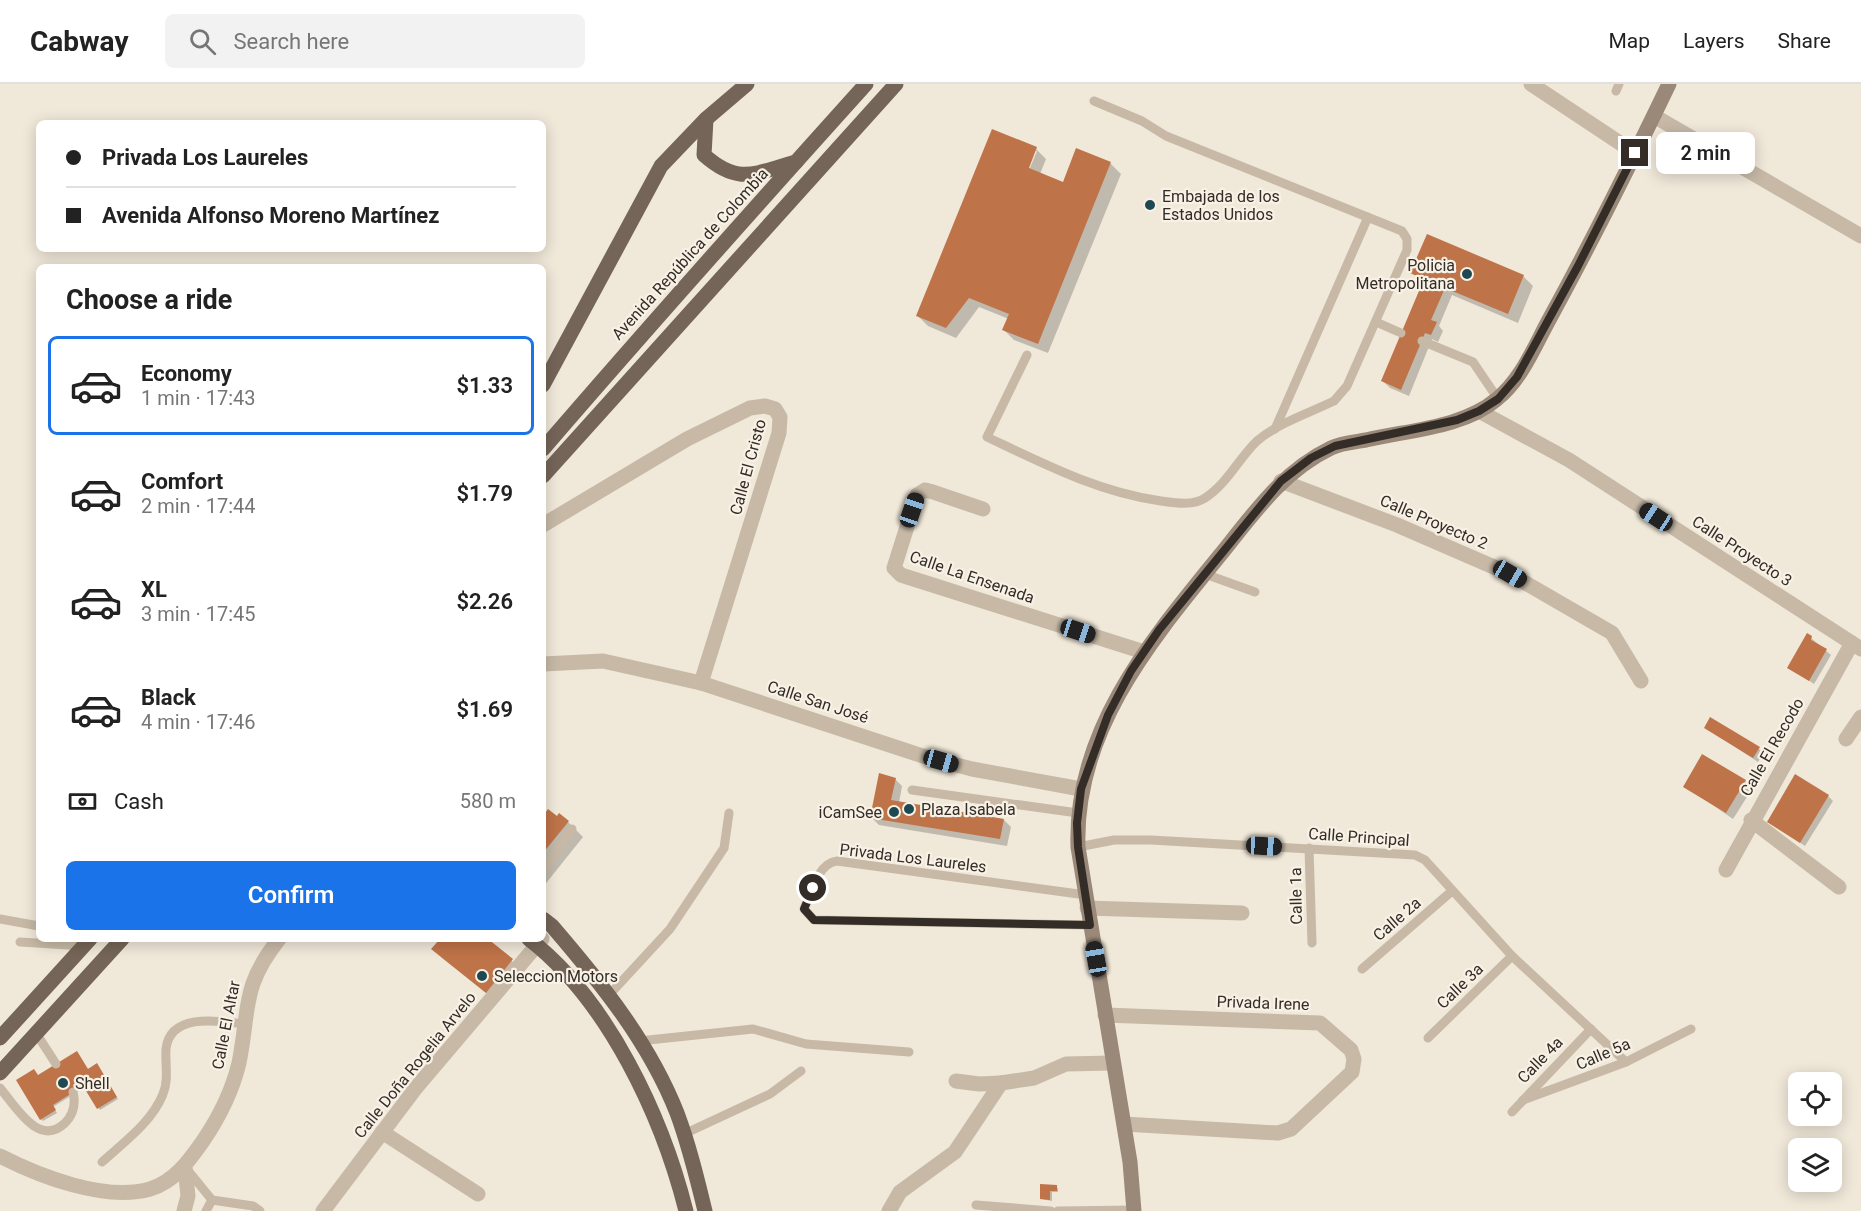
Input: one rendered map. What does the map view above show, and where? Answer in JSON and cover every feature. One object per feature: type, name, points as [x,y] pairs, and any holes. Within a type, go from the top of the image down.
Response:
[{"type":"main road","points":[[546,379],[661,166],[706,119],[747,84]]},
{"type":"main road","name":"Avenida República de Colombia","points":[[546,446],[684,285],[734,233],[866,84]]},
{"type":"main road","points":[[546,473],[896,84]]},
{"type":"main road","points":[[1134,1210],[1124,1124],[1078,847],[1081,789],[1108,715],[1131,671],[1144,652],[1281,481],[1311,458],[1335,446],[1457,420],[1479,411],[1498,399],[1517,377],[1578,266],[1669,84]]},
{"type":"main road","points":[[706,119],[704,155],[718,167],[740,176],[796,162]]},
{"type":"main road","points":[[546,938],[610,994],[639,1041],[676,1110],[705,1211]]},
{"type":"main road","points":[[0,1038],[87,942]]},
{"type":"main road","points":[[0,1073],[119,942]]},
{"type":"main road","points":[[546,942],[607,1028],[639,1079],[680,1188],[686,1211]]},
{"type":"street","points":[[1531,84],[1635,153]]},
{"type":"street","points":[[1654,116],[1861,236]]},
{"type":"street","name":"Calle El Cristo","points":[[546,523],[687,439],[750,408],[765,406],[775,409],[780,417],[779,433],[701,683]]},
{"type":"street","name":"Calle Proyecto 3","points":[[1479,411],[1569,460],[1856,646]]},
{"type":"street","name":"Calle Proyecto 2","points":[[1281,481],[1397,525],[1510,574],[1612,633],[1641,681]]},
{"type":"street","name":"Calle La Ensenada","points":[[982,509],[925,490],[917,495],[894,568],[902,575],[1144,652]]},
{"type":"street","name":"Calle El Recodo","points":[[1726,870],[1751,820],[1856,646]]},
{"type":"street","name":"Calle San José","points":[[546,664],[603,662],[701,683],[972,770],[1081,789]]},
{"type":"street","points":[[1846,739],[1861,717]]},
{"type":"street","points":[[1751,820],[1839,887]]},
{"type":"street","points":[[1086,902],[1242,913]]},
{"type":"street","name":"Calle El Altar","points":[[0,1156],[59,1181],[99,1190],[130,1192],[150,1189],[185,1167],[216,1122],[230,1094],[239,1062],[249,988],[260,962],[277,942]]},
{"type":"street","name":"Calle Doña Rogelia Arvelo","points":[[324,1211],[415,1089],[534,942]]},
{"type":"street","name":"Privada Irene","points":[[1105,1016],[1320,1023],[1351,1050],[1354,1059],[1352,1072],[1291,1129],[1278,1133],[1124,1124]]},
{"type":"street","points":[[956,1081],[979,1084],[1001,1083],[1034,1078],[1066,1064],[1113,1063]]},
{"type":"street","points":[[889,1211],[900,1192],[955,1152],[1001,1083]]},
{"type":"street","points":[[382,1132],[478,1194]]},
{"type":"street","points":[[184,1211],[188,1196],[185,1167]]},
{"type":"lane","points":[[1027,355],[987,437],[1084,482],[1127,496],[1174,503],[1204,499],[1258,440],[1275,429],[1334,401],[1340,395],[1347,386],[1407,250],[1407,239],[1402,231],[1166,136],[1142,121],[1094,100]]},
{"type":"lane","points":[[1275,429],[1368,218]]},
{"type":"lane","points":[[1376,322],[1401,333]]},
{"type":"lane","points":[[1422,341],[1473,362],[1498,399]]},
{"type":"lane","points":[[1205,574],[1256,592]]},
{"type":"lane","points":[[912,790],[1078,813]]},
{"type":"lane","points":[[610,994],[670,929],[724,848],[729,813]]},
{"type":"lane","points":[[546,867],[572,829]]},
{"type":"lane","name":"Calle Principal","points":[[1078,847],[1114,840],[1142,840],[1415,855],[1425,860],[1512,956],[1626,1062]]},
{"type":"lane","name":"Calle 1a","points":[[1310,848],[1312,943]]},
{"type":"lane","name":"Privada Los Laureles","points":[[1086,902],[837,861],[830,862],[823,867],[804,909],[814,920],[1090,925]]},
{"type":"lane","name":"Calle 2a","points":[[1362,969],[1452,891]]},
{"type":"lane","points":[[0,919],[36,925]]},
{"type":"lane","points":[[20,942],[87,942]]},
{"type":"lane","name":"Calle 3a","points":[[1428,1038],[1512,956]]},
{"type":"lane","points":[[102,1162],[156,1110],[164,1092],[166,1046],[176,1031],[191,1021],[211,1020],[244,1024]]},
{"type":"lane","points":[[639,1041],[753,1029],[806,1044],[909,1052]]},
{"type":"lane","name":"Calle 4a","points":[[1512,1112],[1591,1029]]},
{"type":"lane","name":"Calle 5a","points":[[1523,1100],[1626,1062],[1691,1029]]},
{"type":"lane","points":[[36,1033],[56,1064]]},
{"type":"lane","points":[[684,1134],[770,1094],[801,1071]]},
{"type":"lane","points":[[0,1088],[31,1126],[42,1132],[56,1130],[67,1121],[75,1103],[73,1092]]},
{"type":"lane","points":[[185,1167],[212,1200],[218,1211]]},
{"type":"lane","points":[[206,1211],[212,1200]]},
{"type":"lane","points":[[212,1200],[253,1206],[260,1211]]},
{"type":"lane","points":[[976,1205],[1051,1211]]},
{"type":"lane","points":[[1058,1211],[1134,1210]]},
{"type":"building","points":[[992,129],[1037,147],[1029,168],[1063,182],[1076,148],[1111,162],[1038,344],[1002,330],[1009,314],[969,298],[946,328],[916,316]]},
{"type":"building","name":"Policia Metropolitana","points":[[1427,234],[1524,275],[1508,314],[1445,288],[1431,320],[1437,322],[1431,335],[1425,333],[1401,390],[1381,381],[1424,279],[1410,273]]},
{"type":"building","points":[[1807,633],[1812,636],[1811,640],[1827,649],[1809,681],[1787,668]]},
{"type":"building","points":[[1710,717],[1760,747],[1753,758],[1704,728]]},
{"type":"building","points":[[1702,754],[1746,780],[1726,813],[1683,787]]},
{"type":"building","name":"Plaza Isabela","points":[[879,773],[896,778],[891,800],[1004,819],[1000,839],[870,818]]},
{"type":"building","points":[[1795,774],[1829,795],[1800,843],[1767,822]]},
{"type":"building","points":[[548,809],[557,816],[559,813],[569,821],[546,849],[546,812]]},
{"type":"building","name":"Seleccion Motors","points":[[437,942],[492,942],[513,959],[486,993],[431,949]]},
{"type":"building","name":"Shell","points":[[77,1051],[88,1069],[97,1063],[117,1097],[97,1109],[83,1086],[53,1105],[56,1110],[40,1120],[16,1080],[34,1069],[38,1075]]},
{"type":"building","points":[[1040,1184],[1057,1185],[1057,1191],[1050,1191],[1050,1200],[1040,1199]]},
{"type":"place","name":"Embajada de los Estados Unidos","points":[[1150,205]]},
{"type":"place","name":"Policia Metropolitana","points":[[1467,274]]},
{"type":"place","name":"Plaza Isabela","points":[[909,809]]},
{"type":"place","name":"iCamSee","points":[[894,812]]},
{"type":"place","name":"Seleccion Motors","points":[[482,976]]},
{"type":"place","name":"Shell","points":[[63,1083]]},
{"type":"route","points":[[813,888],[804,909],[807,915],[814,920],[1090,925],[1078,847],[1077,823],[1081,789],[1108,715],[1131,671],[1159,630],[1281,481],[1311,458],[1335,446],[1457,420],[1479,411],[1498,399],[1517,377],[1578,266],[1635,153]]}]
